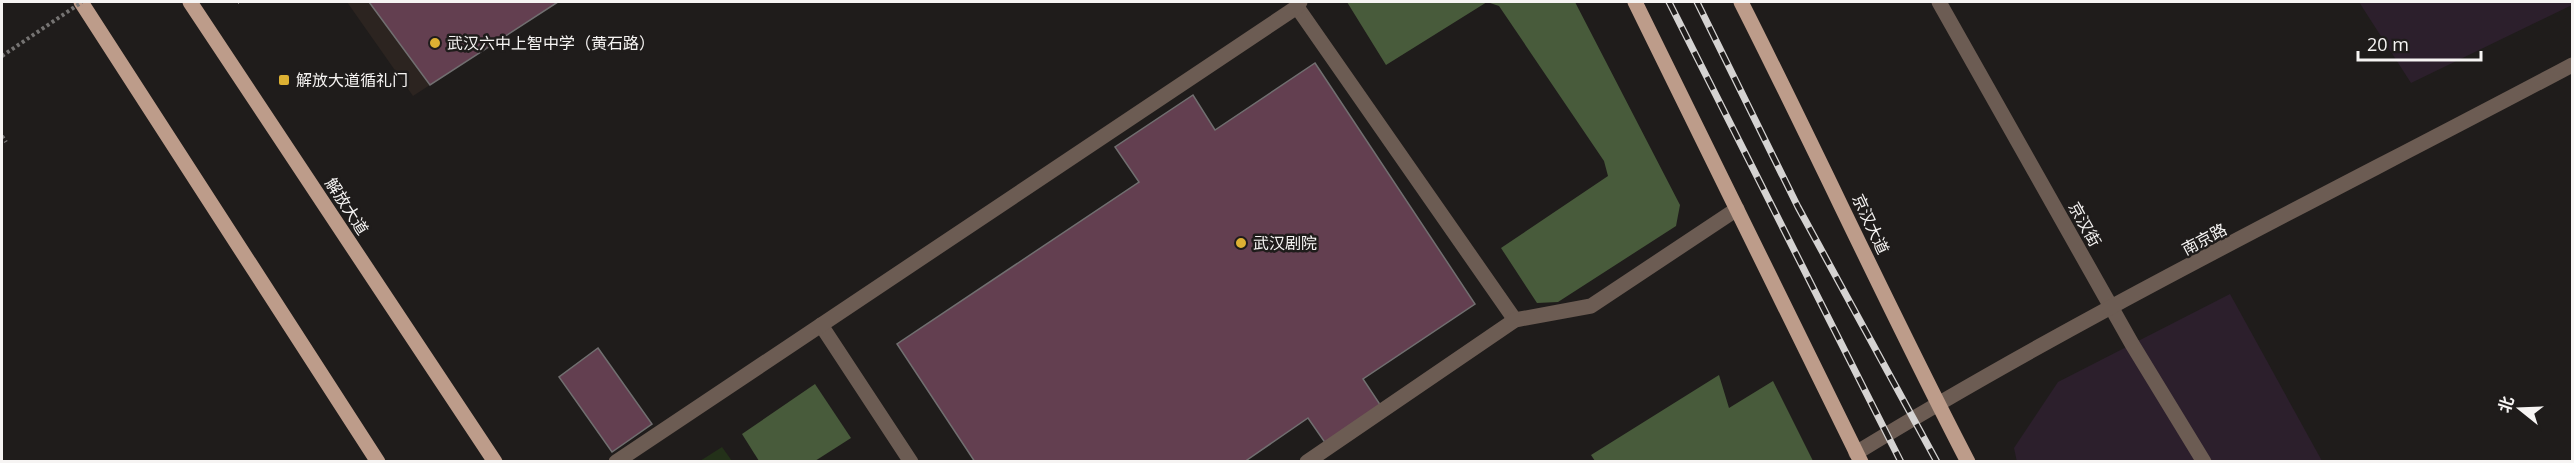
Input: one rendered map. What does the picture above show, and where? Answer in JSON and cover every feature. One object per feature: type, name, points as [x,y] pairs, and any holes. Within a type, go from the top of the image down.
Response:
[{"type":"main road","points":[[82,2],[376,462]]},
{"type":"main road","name":"解放大道","points":[[190,2],[493,462]]},
{"type":"main road","points":[[1635,2],[1859,457]]},
{"type":"main road","name":"京汉大道","points":[[1742,2],[1822,161],[1937,403],[1968,462]]},
{"type":"street","name":"京汉街","points":[[1939,2],[2111,308],[2204,462]]},
{"type":"street","points":[[616,462],[1299,4],[1515,320]]},
{"type":"street","name":"南京路","points":[[1859,457],[1937,403],[2111,308],[2570,70]]},
{"type":"street","points":[[1307,462],[1515,320],[1591,306],[1737,208]]},
{"type":"street","points":[[820,325],[911,462]]},
{"type":"path","points":[[2,56],[82,2]]},
{"type":"path","points":[[2,136],[6,142]]},
{"type":"shaded area","name":"武汉六中上智中学（黄石路）","points":[[347,2],[558,2],[413,96]]},
{"type":"shaded area","points":[[2359,2],[2572,2],[2572,5],[2411,83]]},
{"type":"shaded area","points":[[2230,294],[2322,461],[2017,462],[2014,448],[2058,382]]},
{"type":"green space","points":[[1347,2],[1487,2],[1386,65]]},
{"type":"green space","points":[[1487,2],[1575,2],[1680,205],[1676,226],[1558,302],[1537,303],[1501,248],[1608,176],[1604,161],[1499,6]]},
{"type":"green space","points":[[1719,375],[1729,408],[1773,381],[1813,461],[1595,461],[1591,455]]},
{"type":"green space","points":[[815,384],[851,438],[815,461],[759,461],[742,434]]},
{"type":"green space","points":[[722,447],[732,461],[700,461]]},
{"type":"building","name":"武汉六中上智中学（黄石路）","points":[[369,2],[558,2],[430,85]]},
{"type":"building","name":"武汉剧院","points":[[1315,63],[1475,304],[1363,379],[1381,406],[1326,444],[1308,418],[1244,462],[975,462],[897,344],[1139,182],[1115,147],[1193,95],[1215,130]]},
{"type":"building","points":[[598,348],[652,424],[612,452],[559,377]]},
{"type":"railway","points":[[1669,2],[1901,462]]},
{"type":"railway","points":[[1697,2],[1798,207],[1937,462]]},
{"type":"place","name":"武汉六中上智中学（黄石路）","points":[[435,43]]},
{"type":"place","name":"解放大道循礼门","points":[[284,80]]},
{"type":"place","name":"武汉剧院","points":[[1241,243]]}]
